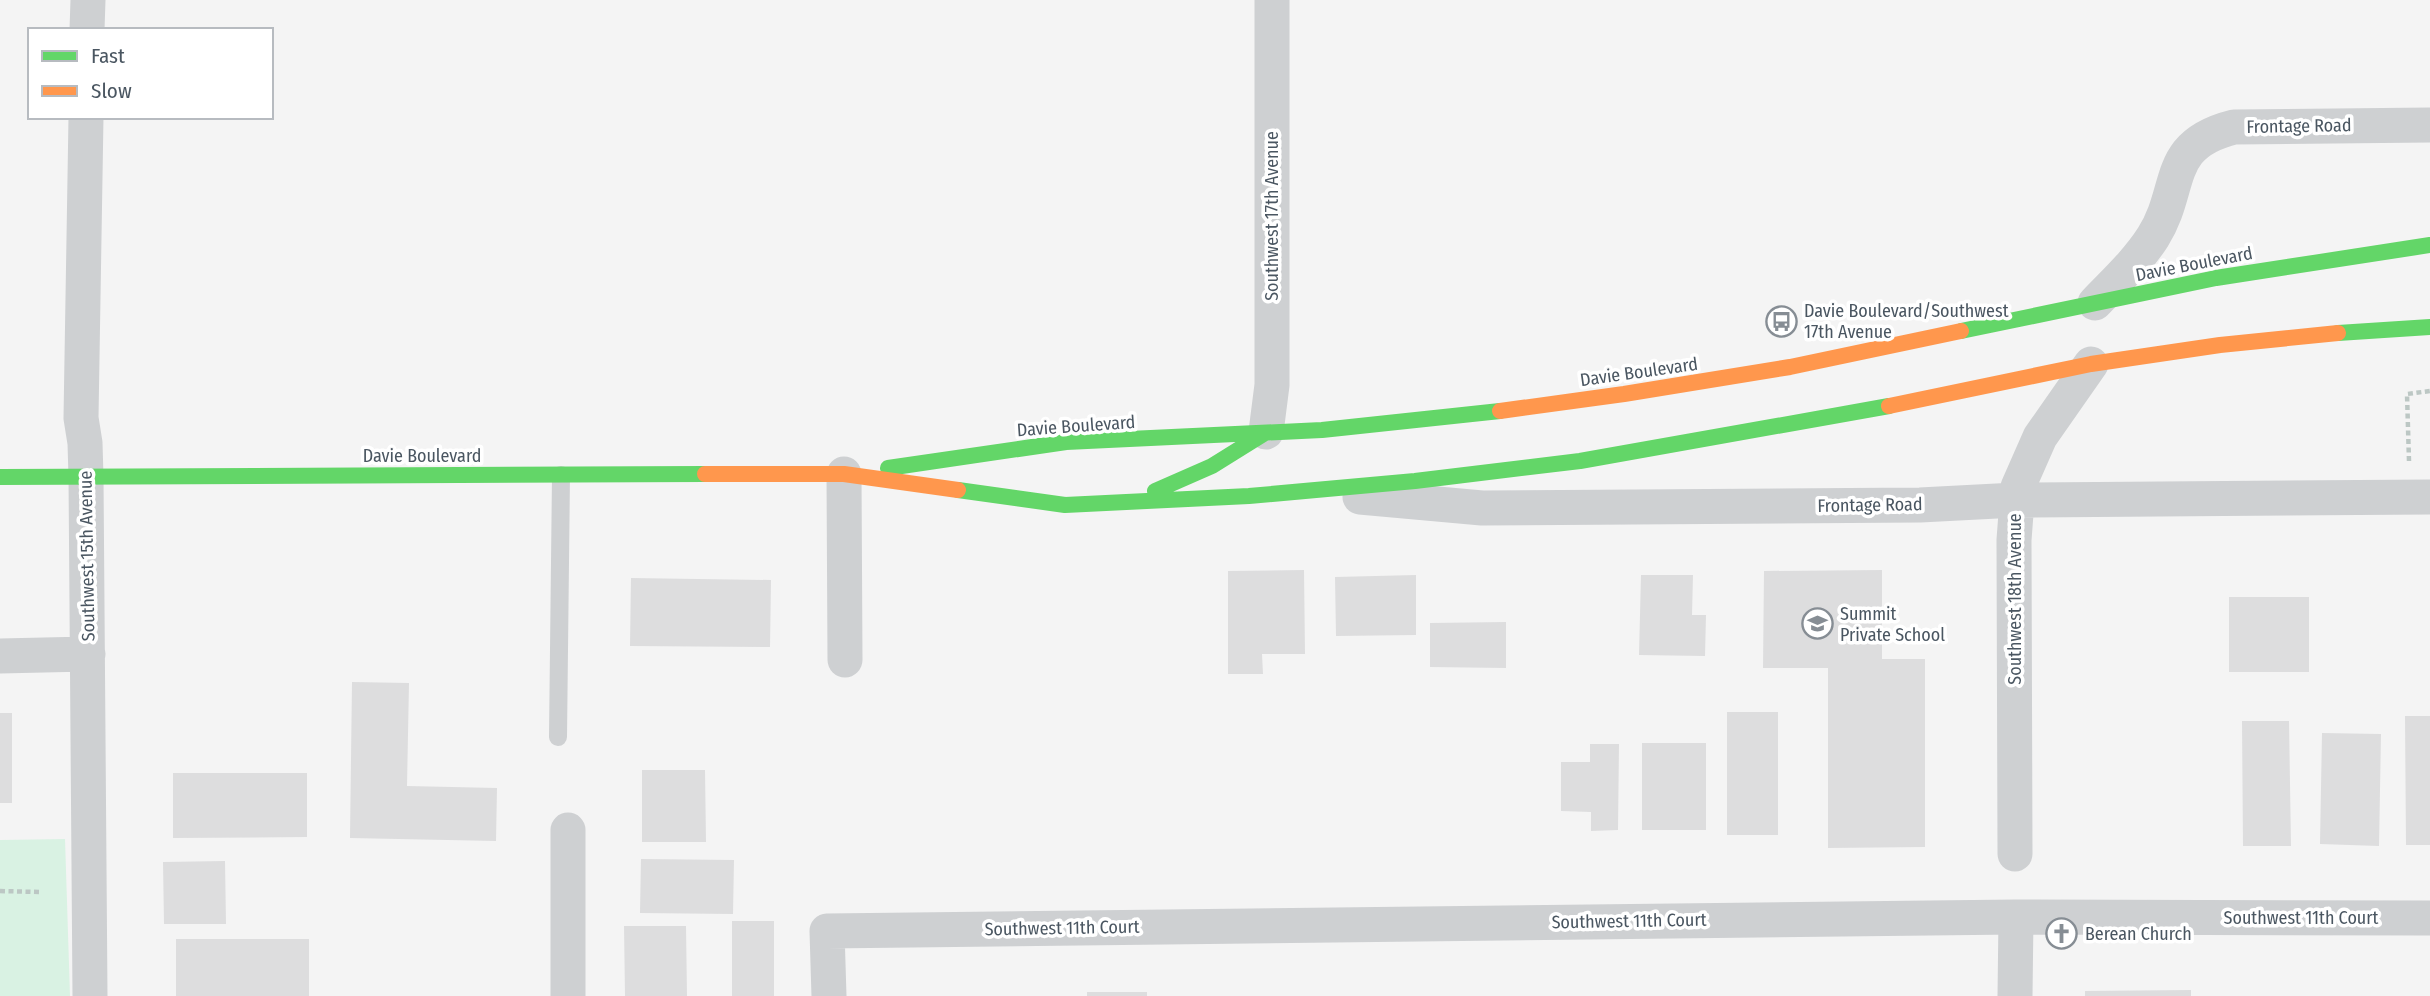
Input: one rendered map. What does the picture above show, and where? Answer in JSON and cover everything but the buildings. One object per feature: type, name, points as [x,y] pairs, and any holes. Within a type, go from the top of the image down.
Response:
[{"type":"main road","name":"Davie Boulevard","points":[[0,477],[844,474],[1066,442],[1322,430],[1440,419],[1688,385],[1854,355],[2216,278],[2430,245]]},
{"type":"main road","name":"Davie Boulevard","points":[[844,474],[1065,505],[1310,492],[1498,472],[1667,447],[1850,414],[2091,364],[2282,337],[2430,327]]},
{"type":"main road","points":[[1120,503],[1194,477],[1245,448],[1266,432]]},
{"type":"street","points":[[87,28],[88,0]]},
{"type":"street","name":"Southwest 17th Avenue","points":[[1266,432],[1272,385],[1272,0]]},
{"type":"street","name":"Southwest 15th Avenue","points":[[86,119],[81,418],[86,477],[90,996]]},
{"type":"street","name":"Frontage Road","points":[[2095,303],[2153,237],[2161,222],[2182,159],[2189,149],[2216,131],[2234,127],[2430,125]]},
{"type":"street","name":"Southwest 18th Avenue","points":[[2015,855],[2016,500],[2022,473],[2040,436],[2091,364]]},
{"type":"street","points":[[844,474],[845,660]]},
{"type":"street","name":"Frontage Road","points":[[1310,492],[1482,508],[2430,497]]},
{"type":"street","points":[[0,656],[88,654]]},
{"type":"street","points":[[568,830],[568,996]]},
{"type":"street","points":[[2015,996],[2017,917]]},
{"type":"street","name":"Southwest 11th Court","points":[[829,996],[827,931],[2017,917],[2430,918]]},
{"type":"lane","points":[[558,737],[561,475]]},
{"type":"path","points":[[2409,461],[2407,394],[2430,391]]},
{"type":"path","points":[[0,891],[39,891]]},
{"type":"green space","points":[[65,839],[70,996],[0,996],[0,840]]},
{"type":"traffic: fast","points":[[1961,331],[2216,278],[2430,245]]},
{"type":"traffic: fast","points":[[2338,333],[2430,327]]},
{"type":"traffic: fast","points":[[958,490],[1065,505],[1249,496],[1415,481],[1580,461],[1889,406]]},
{"type":"traffic: fast","points":[[888,468],[1066,442],[1322,430],[1500,411]]},
{"type":"traffic: fast","points":[[1155,491],[1212,466],[1265,433]]},
{"type":"traffic: fast","points":[[0,477],[705,474]]},
{"type":"traffic: slow","points":[[1500,411],[1790,367],[1961,331]]},
{"type":"traffic: slow","points":[[1889,406],[2091,364],[2220,345],[2338,333]]},
{"type":"traffic: slow","points":[[705,474],[844,474],[958,490]]},
{"type":"place","name":"Davie Boulevard/Southwest 17th Avenue","points":[[1781,321]]},
{"type":"place","name":"Summit Private School","points":[[1817,624]]},
{"type":"place","name":"Berean Church","points":[[2062,934]]}]
